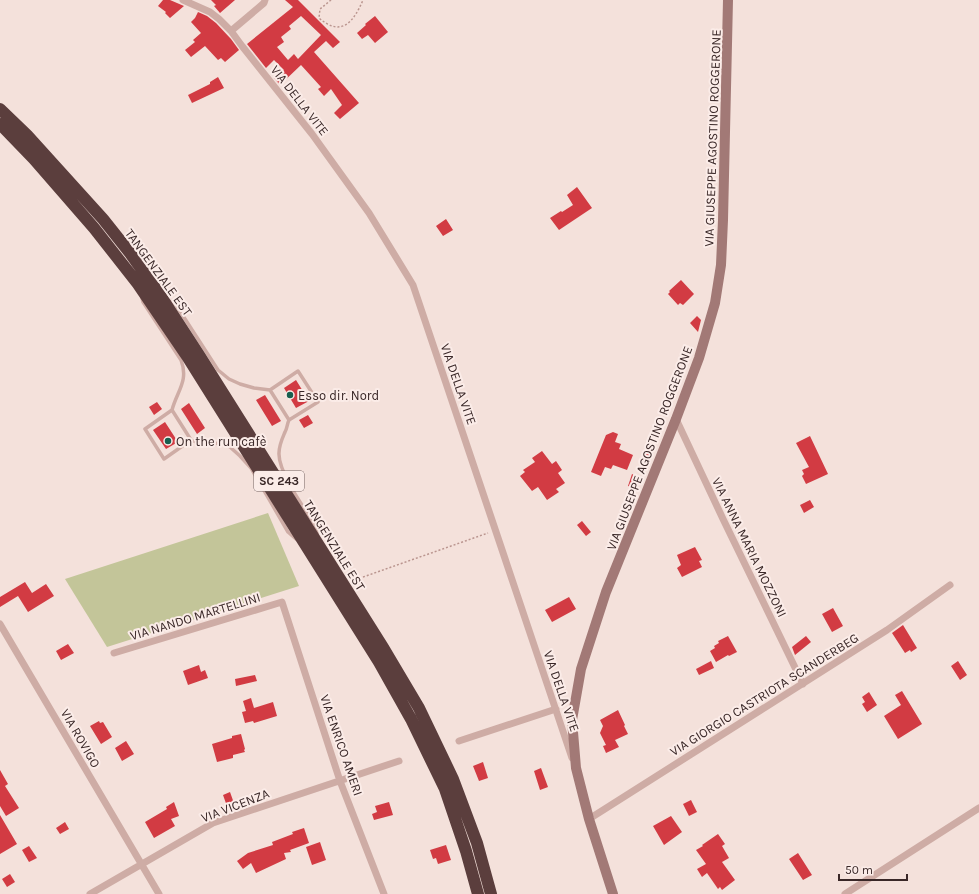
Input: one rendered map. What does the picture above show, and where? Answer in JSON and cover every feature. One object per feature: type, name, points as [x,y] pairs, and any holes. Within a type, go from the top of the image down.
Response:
[{"type":"highway","name":"TANGENZIALE EST","points":[[0,109],[27,135],[103,219],[160,295],[200,355],[316,551],[411,719],[445,789],[466,851],[478,894]]},
{"type":"highway","name":"TANGENZIALE EST","points":[[0,124],[34,159],[84,217],[138,284],[316,551],[384,649],[419,708],[453,779],[477,843],[491,894]]},
{"type":"street","name":"VIA DELLA VITE","points":[[183,0],[210,12],[231,31],[312,134],[369,213],[413,285],[576,768]]},
{"type":"street","points":[[231,31],[264,3],[265,0]]},
{"type":"street","name":"VIA GIUSEPPE AGOSTINO ROGGERONE","points":[[613,894],[588,819],[576,768],[572,720],[581,669],[606,592],[676,419],[699,358],[715,303],[721,265],[723,220],[728,0]]},
{"type":"street","name":"VIA ANNA MARIA MOZZONI","points":[[676,419],[803,684]]},
{"type":"street","name":"VIA GIORGIO CASTRIOTA SCANDERBEG","points":[[588,819],[887,630],[950,585]]},
{"type":"street","name":"VIA NANDO MARTELLINI","points":[[114,653],[282,602]]},
{"type":"street","name":"VIA ENRICO AMERI","points":[[282,602],[340,781],[384,894]]},
{"type":"street","name":"VIA ROVIGO","points":[[0,624],[158,894]]},
{"type":"street","points":[[459,741],[556,709]]},
{"type":"street","name":"VIA VICENZA","points":[[90,894],[213,823],[399,761]]},
{"type":"street","points":[[845,894],[979,808]]},
{"type":"lane","points":[[138,284],[143,302],[181,360],[184,375],[182,385],[172,410],[144,429],[164,458],[191,440]]},
{"type":"lane","points":[[160,295],[176,305],[218,370],[229,379],[254,388],[270,390],[298,371],[318,402],[288,420]]},
{"type":"lane","points":[[270,390],[288,420],[285,433],[281,440],[279,453],[280,462],[284,475],[315,525],[316,551]]},
{"type":"lane","points":[[172,410],[191,440],[209,444],[221,443],[240,456],[251,468],[288,532],[316,551]]},
{"type":"path","points":[[330,0],[320,9],[320,18],[331,26],[338,27],[345,26],[350,22],[364,0]]},
{"type":"path","points":[[362,576],[496,531]]},
{"type":"green space","points":[[268,513],[299,586],[107,647],[65,579]]},
{"type":"building","points":[[163,0],[170,0],[184,6],[170,18],[165,13],[166,12],[158,6]]},
{"type":"building","points":[[211,0],[235,0],[220,13],[214,6],[216,5]]},
{"type":"building","points":[[285,0],[298,0],[340,42],[333,48],[326,41],[314,52],[359,103],[340,119],[334,113],[342,105],[331,89],[324,96],[318,89],[321,87],[301,65],[280,85],[274,78],[284,70],[274,60],[266,68],[247,44],[293,7]],"holes":[[[301,16],[321,35],[298,59],[294,54],[288,60],[277,47],[284,42],[281,37],[291,29],[289,26]]]},
{"type":"building","points":[[198,12],[207,16],[216,23],[239,50],[225,62],[221,58],[218,60],[205,46],[191,57],[185,50],[195,42],[193,40],[201,33],[191,22]]},
{"type":"building","points":[[375,16],[388,32],[375,43],[368,35],[362,39],[357,33]]},
{"type":"building","points":[[218,77],[224,88],[192,103],[188,95],[210,84],[210,82]]},
{"type":"building","points":[[577,187],[592,208],[559,230],[550,218],[573,205],[567,195]]},
{"type":"building","points":[[446,219],[453,230],[443,236],[436,226]]},
{"type":"building","points":[[681,280],[694,294],[683,305],[680,303],[678,305],[668,294],[670,292],[669,291]]},
{"type":"building","points":[[697,316],[701,320],[698,332],[690,323]]},
{"type":"building","points":[[296,380],[309,401],[296,408],[284,388]]},
{"type":"building","points":[[265,395],[281,421],[272,426],[256,400]]},
{"type":"building","points":[[157,402],[162,409],[154,415],[149,407]]},
{"type":"building","points":[[189,403],[205,428],[197,434],[181,409]]},
{"type":"building","points":[[308,415],[313,423],[304,428],[299,420]]},
{"type":"building","points":[[165,422],[178,442],[166,449],[153,430]]},
{"type":"building","points":[[613,432],[618,434],[615,442],[621,444],[619,449],[633,455],[627,470],[613,465],[611,469],[605,467],[601,476],[591,472],[606,435]]},
{"type":"building","points":[[810,436],[828,474],[806,484],[802,476],[804,474],[802,470],[809,467],[796,443]]},
{"type":"building","points":[[647,446],[654,449],[649,461],[642,458]]},
{"type":"building","points":[[542,451],[552,464],[556,461],[562,470],[558,473],[565,483],[556,489],[559,492],[547,500],[538,487],[532,491],[520,476],[525,472],[523,470],[535,462],[532,458]]},
{"type":"building","points":[[632,474],[640,478],[635,489],[628,486]]},
{"type":"building","points":[[810,500],[814,507],[804,513],[800,505]]},
{"type":"building","points":[[582,521],[591,532],[586,536],[577,525]]},
{"type":"building","points":[[695,547],[702,560],[699,561],[702,567],[682,577],[677,568],[681,565],[677,555]]},
{"type":"building","points":[[25,582],[32,593],[46,584],[54,596],[28,612],[18,596],[0,607],[0,597]]},
{"type":"building","points":[[569,597],[576,609],[552,622],[545,610]]},
{"type":"building","points":[[833,608],[843,626],[832,632],[822,614]]},
{"type":"building","points":[[903,625],[917,648],[911,652],[910,650],[905,653],[892,633]]},
{"type":"building","points":[[728,636],[737,652],[716,662],[710,651],[719,643],[718,641]]},
{"type":"building","points":[[806,636],[811,642],[795,655],[792,647]]},
{"type":"building","points":[[68,644],[74,653],[61,660],[56,651]]},
{"type":"building","points":[[711,661],[714,668],[699,675],[696,669]]},
{"type":"building","points":[[958,661],[967,675],[960,680],[951,666]]},
{"type":"building","points":[[199,665],[201,672],[205,670],[208,678],[188,685],[183,671]]},
{"type":"building","points":[[255,675],[257,681],[236,686],[235,679]]},
{"type":"building","points":[[902,691],[922,724],[898,739],[884,716],[901,705],[895,695]]},
{"type":"building","points":[[869,692],[877,705],[867,712],[862,704],[865,702],[862,697]]},
{"type":"building","points":[[251,698],[254,708],[273,702],[277,716],[254,723],[253,721],[245,723],[242,712],[246,711],[243,701]]},
{"type":"building","points":[[618,710],[628,734],[615,740],[619,747],[606,753],[603,746],[606,745],[600,733],[603,726],[600,720]]},
{"type":"building","points":[[99,721],[100,723],[103,722],[112,737],[101,744],[90,726]]},
{"type":"building","points":[[241,734],[245,752],[233,755],[233,758],[217,762],[212,744]]},
{"type":"building","points":[[126,741],[134,754],[122,761],[115,748]]},
{"type":"building","points":[[483,762],[488,778],[479,781],[473,766]]},
{"type":"building","points":[[541,768],[548,787],[540,790],[534,771]]},
{"type":"building","points":[[0,770],[8,784],[5,786],[19,808],[6,816],[0,806]]},
{"type":"building","points":[[230,792],[235,806],[228,809],[223,795]]},
{"type":"building","points":[[691,800],[697,812],[689,816],[683,804]]},
{"type":"building","points":[[174,802],[179,816],[171,819],[175,826],[154,838],[145,822],[167,809],[166,807]]},
{"type":"building","points":[[389,802],[393,815],[374,820],[372,814],[377,812],[375,806]]},
{"type":"building","points":[[0,815],[17,844],[0,854]]},
{"type":"building","points":[[671,816],[682,832],[664,845],[653,826]]},
{"type":"building","points":[[65,822],[69,829],[60,834],[56,828]]},
{"type":"building","points":[[304,828],[309,843],[290,850],[291,852],[284,853],[286,859],[256,873],[251,863],[243,869],[237,861],[248,853],[273,845],[272,842]]},
{"type":"building","points":[[718,834],[725,844],[722,846],[729,858],[722,862],[735,880],[722,890],[720,887],[718,889],[707,873],[702,877],[697,869],[706,864],[696,850]]},
{"type":"building","points":[[320,842],[326,860],[312,865],[306,847]]},
{"type":"building","points":[[446,845],[451,860],[438,864],[436,858],[433,859],[430,850]]},
{"type":"building","points":[[29,846],[37,858],[29,862],[22,850]]},
{"type":"building","points":[[798,853],[812,875],[803,880],[789,859]]},
{"type":"building","points":[[10,874],[15,882],[7,887],[2,879]]},
{"type":"place","name":"Esso dir. Nord","points":[[290,395]]},
{"type":"place","name":"On the run cafè","points":[[168,441]]}]
